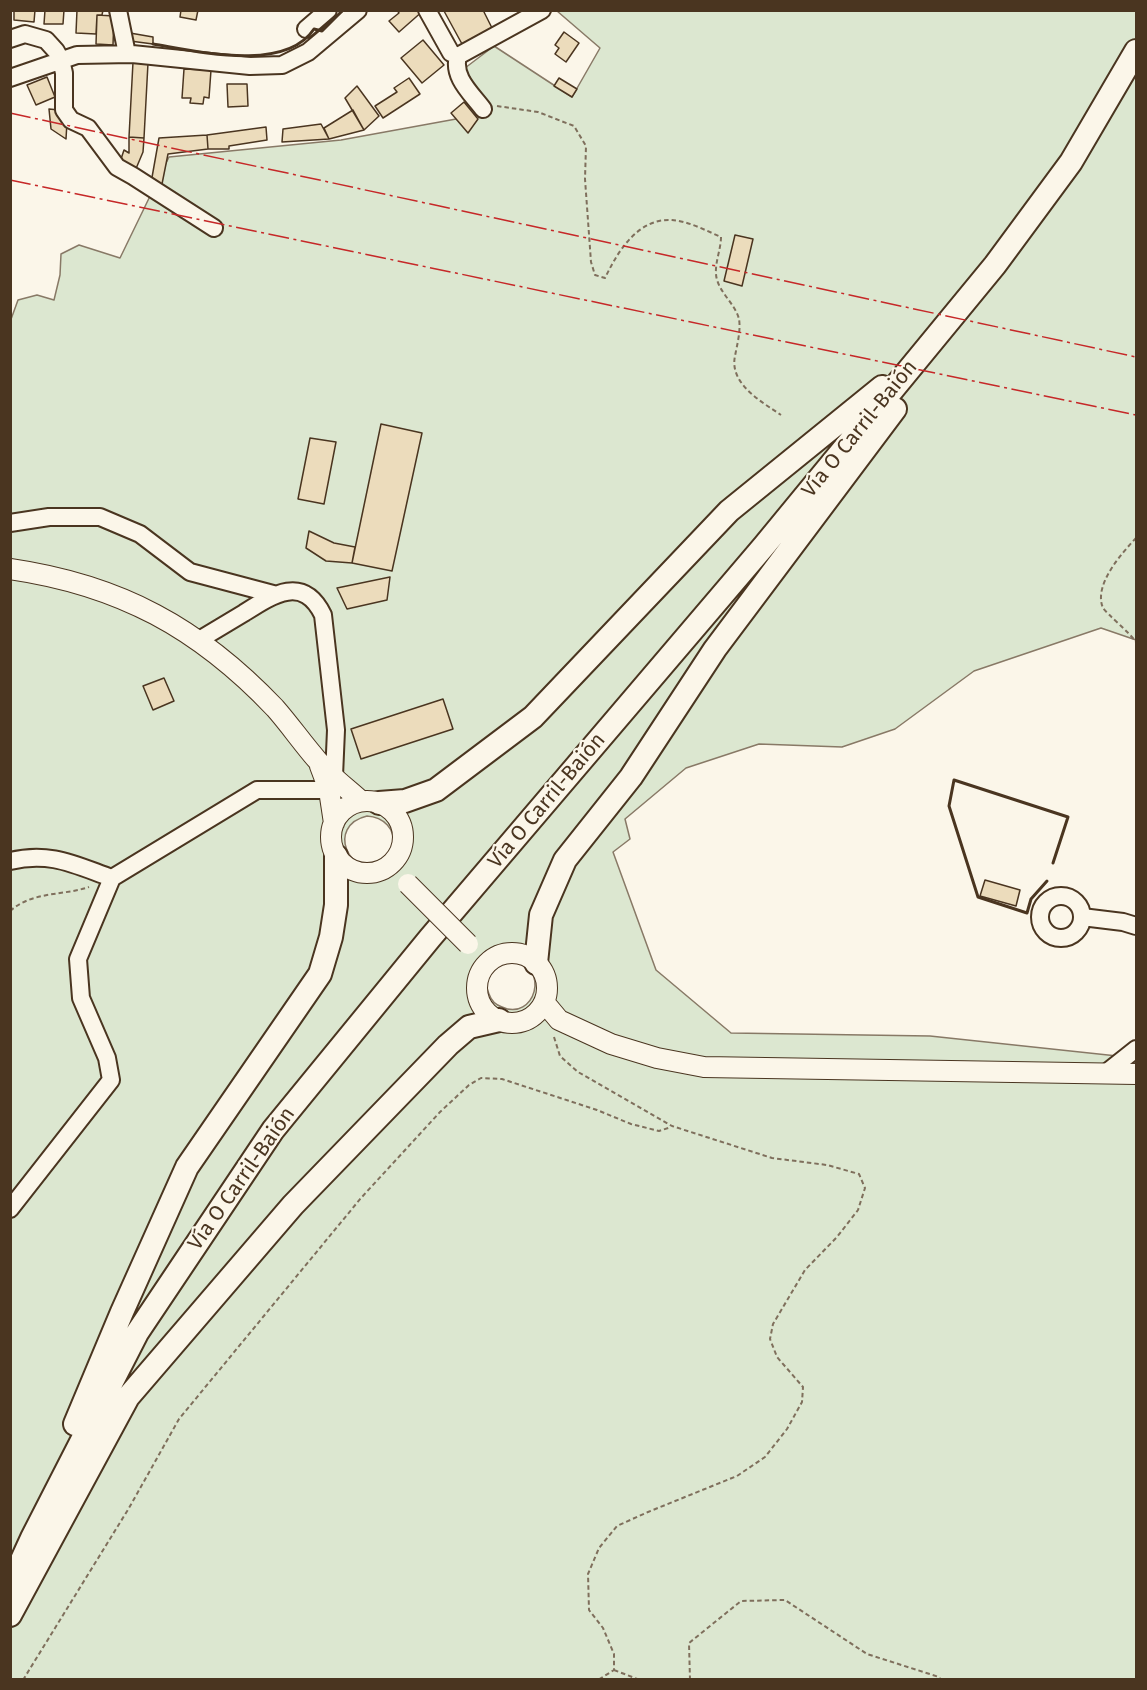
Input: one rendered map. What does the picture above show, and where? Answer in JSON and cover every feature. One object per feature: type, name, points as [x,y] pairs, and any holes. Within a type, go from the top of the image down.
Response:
[{"type":"highway","name":"Vía O Carril-Baión","points":[[10,1586],[32,1538],[137,1333],[273,1130],[437,929],[764,546],[995,265],[1071,162],[1137,51]]},
{"type":"highway","points":[[370,802],[405,801],[436,790],[533,717],[729,511],[880,388],[995,265]]},
{"type":"highway","points":[[537,963],[541,915],[565,860],[631,777],[714,649],[921,375],[995,265]]},
{"type":"highway","points":[[32,1538],[109,1343],[187,1167],[320,974],[332,936],[336,856]]},
{"type":"highway","points":[[10,1615],[128,1396],[293,1205],[448,1045],[469,1027],[499,1020]]},
{"type":"main road","points":[[10,569],[60,578],[113,594],[168,620],[199,640],[232,667],[276,710],[327,777],[370,802],[388,808],[396,816],[403,837],[397,858],[389,866],[366,873],[349,868],[336,856],[331,834],[340,813],[350,805],[370,802]]},
{"type":"main road","points":[[327,777],[334,823]]},
{"type":"main road","points":[[389,866],[468,944],[489,961]]},
{"type":"main road","points":[[508,953],[518,953],[537,963],[543,971],[547,992],[538,1011],[530,1018],[509,1023],[490,1015],[478,998],[478,978],[489,961],[508,953]]},
{"type":"main road","points":[[544,1002],[558,1020],[612,1044],[657,1058],[704,1067],[1137,1074]]},
{"type":"street","points":[[118,10],[127,54]]},
{"type":"street","points":[[306,29],[328,10]]},
{"type":"street","points":[[427,10],[451,53],[458,57]]},
{"type":"street","points":[[483,109],[458,76],[456,64],[458,57],[542,10]]},
{"type":"street","points":[[10,78],[77,55],[127,54],[250,66],[282,65],[308,52],[356,11]]},
{"type":"street","points":[[10,39],[25,34],[46,40],[61,60],[64,73],[64,110],[71,120],[88,128],[117,167],[214,228]]},
{"type":"street","points":[[10,523],[49,517],[100,517],[140,534],[190,572],[273,594]]},
{"type":"street","points":[[10,1209],[111,1080],[108,1058],[81,998],[78,959],[112,878],[257,789],[327,777],[336,730],[323,615],[317,603],[306,595],[292,591],[273,594],[199,640]]},
{"type":"street","points":[[10,861],[26,857],[55,858],[112,878]]},
{"type":"street","points":[[1082,918],[1123,922],[1137,926]]},
{"type":"street","points":[[1107,1072],[1137,1049]]},
{"type":"path","points":[[483,109],[499,106],[538,112],[574,126],[586,146],[585,179],[591,262],[595,275],[605,278],[633,234],[653,222],[672,220],[721,237],[716,275],[724,296],[735,310],[739,320],[738,344],[734,360],[738,378],[744,387],[781,415]]},
{"type":"path","points":[[1137,538],[1109,573],[1100,594],[1104,609],[1137,642]]},
{"type":"path","points":[[10,911],[20,903],[39,897],[86,889],[112,878]]},
{"type":"path","points":[[558,1020],[553,1035],[560,1056],[578,1072],[672,1126],[772,1158],[827,1165],[859,1174],[865,1188],[858,1210],[837,1237],[805,1270],[773,1324],[770,1339],[777,1357],[803,1387],[802,1402],[787,1429],[765,1457],[737,1476],[617,1526],[598,1548],[588,1574],[589,1610],[603,1628],[614,1654],[614,1670]]},
{"type":"path","points":[[23,1680],[129,1508],[179,1419],[361,1198],[440,1112],[469,1085],[481,1078],[502,1079],[597,1110],[631,1124],[659,1131],[672,1126]]},
{"type":"path","points":[[690,1680],[689,1643],[741,1601],[785,1600],[867,1654],[939,1677],[941,1680]]},
{"type":"path","points":[[598,1680],[614,1670]]},
{"type":"path","points":[[614,1670],[640,1680]]},
{"type":"green space","points":[[557,11],[1136,11],[1136,640],[1101,628],[974,671],[895,729],[842,747],[759,744],[686,768],[625,819],[630,839],[613,852],[656,970],[731,1033],[930,1036],[1136,1058],[1136,1679],[11,1680],[10,322],[18,300],[37,295],[54,300],[60,275],[61,254],[79,245],[120,258],[169,157],[341,140],[489,113],[465,68],[494,46],[572,97],[600,48]],"holes":[[[367,816],[383,821],[391,829],[393,840],[387,857],[370,865],[352,858],[345,840],[347,830],[354,822]],[[510,960],[523,964],[531,972],[535,981],[530,1000],[523,1007],[513,1010],[496,1004],[487,988],[490,972]]]},
{"type":"building","points":[[14,10],[35,10],[34,22],[14,20]]},
{"type":"building","points":[[45,10],[64,10],[63,24],[44,24]]},
{"type":"building","points":[[77,10],[103,10],[102,15],[97,15],[96,34],[76,33]]},
{"type":"building","points":[[181,10],[198,10],[196,20],[180,17]]},
{"type":"building","points":[[397,10],[424,10],[399,32],[389,21],[399,13]]},
{"type":"building","points":[[483,10],[492,28],[462,44],[444,11]]},
{"type":"building","points":[[97,15],[114,16],[113,45],[96,44]]},
{"type":"building","points":[[564,32],[579,43],[566,62],[555,54],[559,48],[555,45]]},
{"type":"building","points":[[130,33],[153,37],[153,44],[130,41]]},
{"type":"building","points":[[423,40],[444,65],[422,83],[401,58]]},
{"type":"building","points":[[133,62],[148,63],[144,138],[129,137]]},
{"type":"building","points":[[184,69],[211,70],[209,98],[204,97],[203,104],[190,103],[191,98],[182,98]]},
{"type":"building","points":[[47,77],[55,97],[36,105],[27,85]]},
{"type":"building","points":[[409,78],[420,94],[383,118],[375,106],[397,92],[394,88]]},
{"type":"building","points":[[559,78],[577,89],[572,97],[554,86]]},
{"type":"building","points":[[227,84],[247,84],[248,106],[228,107]]},
{"type":"building","points":[[357,86],[379,116],[364,130],[345,98]]},
{"type":"building","points":[[464,102],[478,119],[468,133],[451,113]]},
{"type":"building","points":[[49,109],[59,110],[67,122],[66,139],[51,129]]},
{"type":"building","points":[[353,110],[364,130],[329,139],[324,128]]},
{"type":"building","points":[[321,124],[329,139],[282,142],[283,129]]},
{"type":"building","points":[[266,127],[267,140],[229,146],[229,149],[208,149],[207,135]]},
{"type":"building","points":[[207,135],[208,149],[168,154],[161,189],[151,183],[159,138]]},
{"type":"building","points":[[129,137],[144,138],[143,152],[135,171],[119,165],[124,150],[129,153]]},
{"type":"building","points":[[735,235],[753,239],[742,286],[724,281]]},
{"type":"building","points":[[381,424],[422,433],[392,571],[352,563]]},
{"type":"building","points":[[310,438],[336,442],[324,504],[298,499]]},
{"type":"building","points":[[309,531],[334,543],[355,547],[352,563],[326,561],[306,548]]},
{"type":"building","points":[[390,577],[387,600],[347,609],[337,588]]},
{"type":"building","points":[[164,678],[174,701],[153,710],[143,686]]},
{"type":"building","points":[[443,699],[453,729],[361,759],[351,729]]},
{"type":"building","points":[[985,880],[1020,890],[1016,906],[980,896]]},
{"type":"wall","points":[[153,44],[215,54],[262,55],[283,51],[301,43],[314,29],[322,31],[343,10]]},
{"type":"wall","points":[[1047,881],[1031,899],[1027,913],[978,897],[949,806],[954,780],[1068,817],[1053,863]]},
{"type":"power","points":[[10,113],[1136,357]]},
{"type":"power","points":[[10,180],[1136,415]]}]
